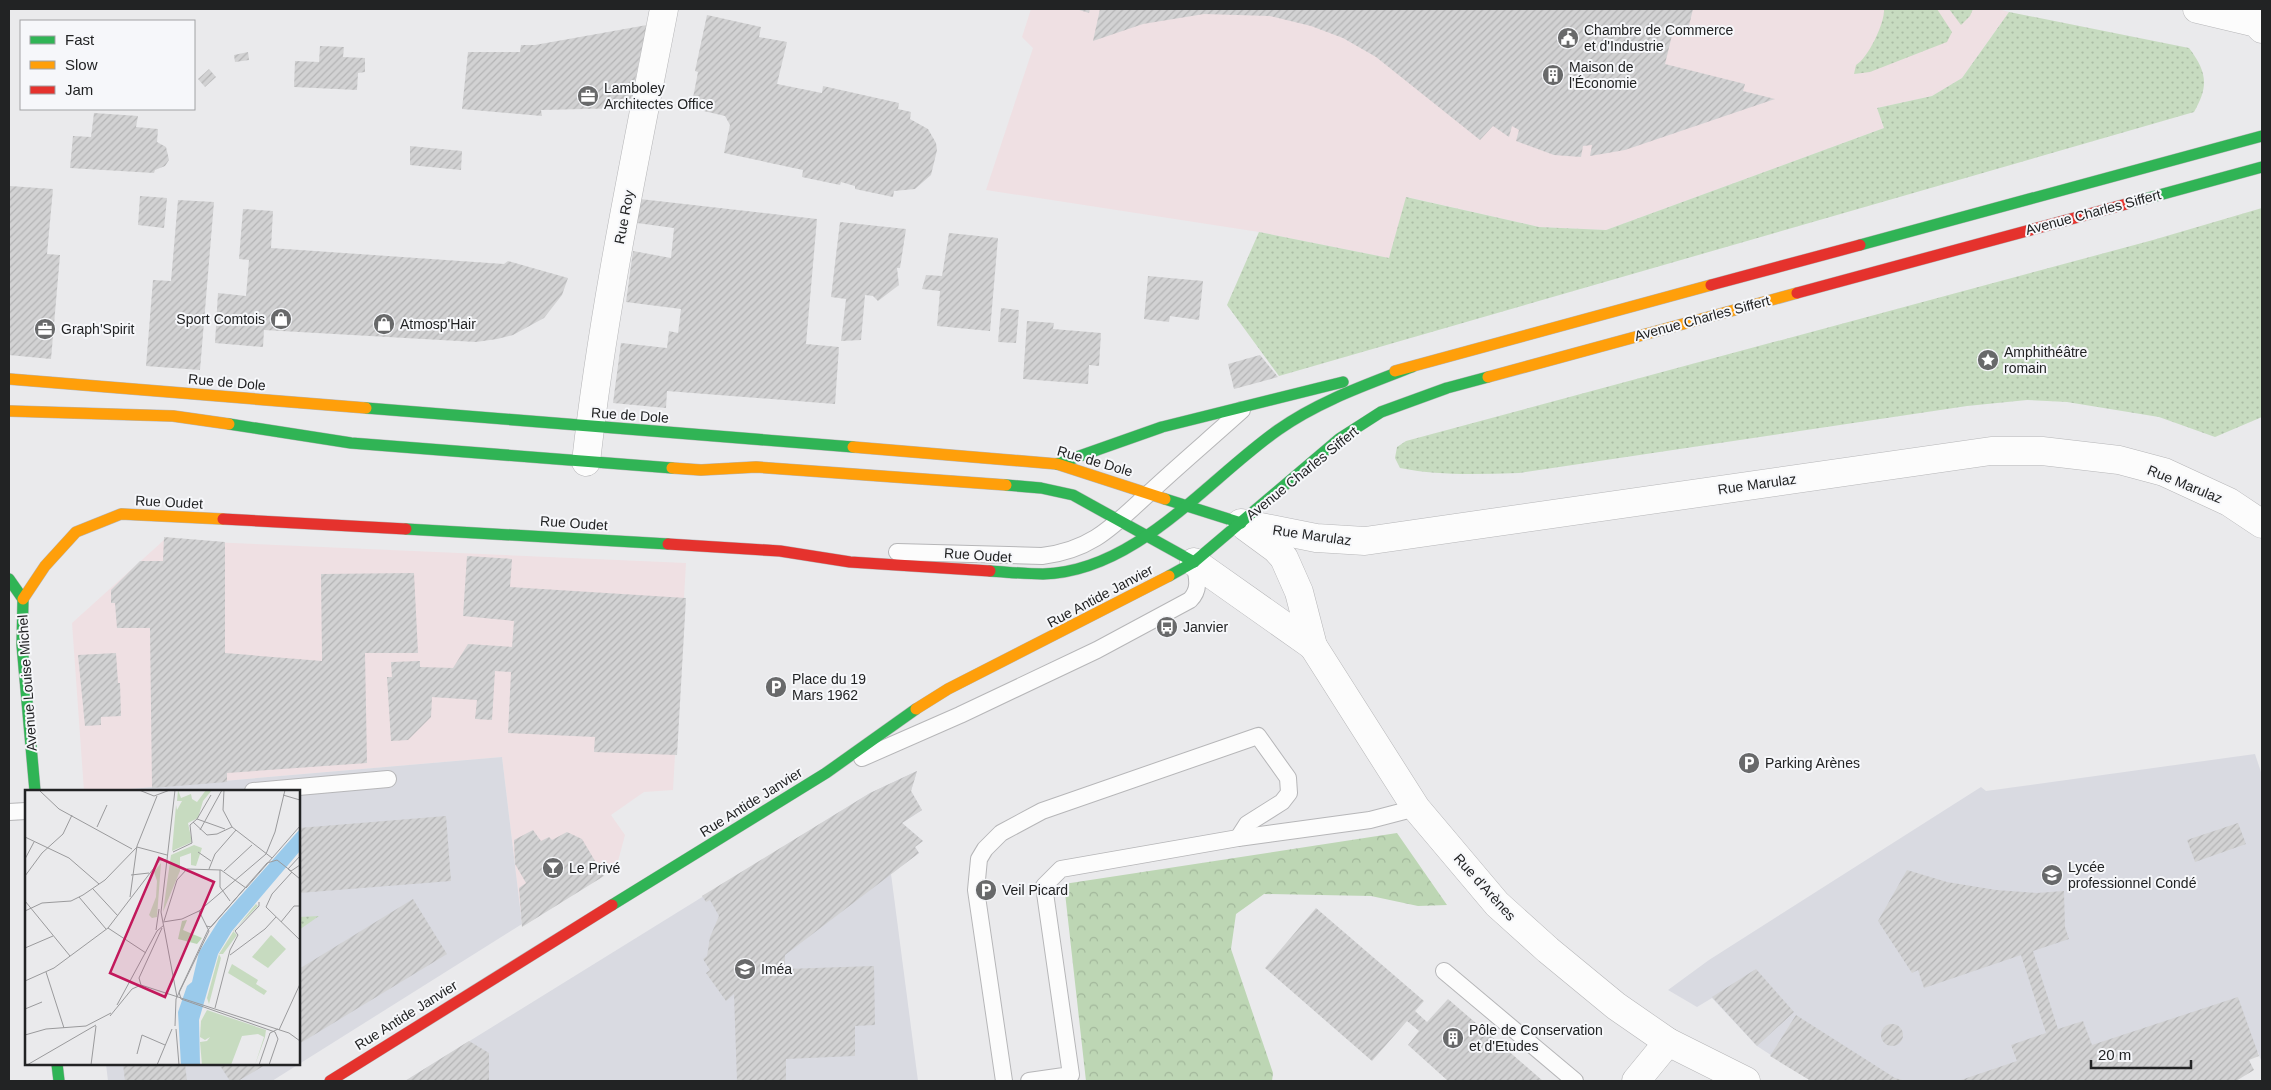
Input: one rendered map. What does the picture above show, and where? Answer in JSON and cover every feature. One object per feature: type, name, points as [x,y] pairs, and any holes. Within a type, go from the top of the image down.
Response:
[{"type":"main road","name":"Avenue Charles Siffert","points":[[1057,464],[1095,448],[1250,403],[1412,367],[2262,136]]},
{"type":"main road","name":"Avenue Charles Siffert","points":[[1194,562],[1339,439],[1380,412],[1408,400],[2260,167]]},
{"type":"main road","name":"Avenue Charles Siffert","points":[[1150,536],[1280,428],[1315,408],[1412,367]]},
{"type":"main road","name":"Rue de Dole","points":[[9,379],[1057,464],[1241,523]]},
{"type":"main road","points":[[9,411],[173,416],[351,443],[586,462],[701,470],[756,467],[1041,488],[1073,495],[1122,520],[1194,562]]},
{"type":"main road","name":"Rue Oudet","points":[[23,599],[46,566],[76,532],[121,514],[529,535],[780,551],[850,562],[1044,574],[1064,572],[1102,562],[1150,536]]},
{"type":"main road","name":"Rue Antide Janvier","points":[[330,1081],[476,988],[826,774],[902,717],[948,689],[1141,592],[1194,562]]},
{"type":"main road","name":"Avenue Louise Michel","points":[[9,578],[23,599],[22,645],[35,790]]},
{"type":"main road","points":[[58,1065],[59,1081]]},
{"type":"street","name":"Rue Roy","points":[[586,462],[616,255],[664,9]]},
{"type":"street","points":[[2197,9],[2256,23],[2262,29]]},
{"type":"street","name":"Rue Marulaz","points":[[1241,523],[1316,538],[1365,541],[1991,451],[2042,451],[2119,460],[2164,472],[2230,502],[2262,524]]},
{"type":"street","name":"Rue d'Arènes","points":[[1241,523],[1276,549],[1284,558],[1299,592],[1313,646],[1416,808],[1497,904],[1548,950],[1616,1006],[1668,1042],[1746,1081]]},
{"type":"street","name":"Rue d'Arènes","points":[[1194,562],[1313,646]]},
{"type":"street","points":[[1636,1081],[1668,1042]]},
{"type":"lane","points":[[780,551],[1042,556],[1081,548],[1122,520],[1149,493],[1250,403]]},
{"type":"lane","points":[[826,774],[960,715],[1096,650],[1190,600],[1196,594],[1198,584],[1194,562]]},
{"type":"lane","points":[[1004,1081],[976,890],[979,860],[985,849],[1001,833],[1042,811],[1258,736],[1288,778],[1289,794],[1282,802],[1247,824],[1238,838]]},
{"type":"lane","points":[[263,790],[388,779]]},
{"type":"lane","points":[[1029,1081],[1071,1075],[1044,886],[1061,869],[1238,838],[1370,820],[1416,808]]},
{"type":"lane","points":[[9,812],[25,811]]},
{"type":"lane","points":[[1444,971],[1575,1081]]},
{"type":"shaded area","points":[[1031,9],[1998,9],[2009,12],[1962,78],[1932,96],[1877,108],[1884,128],[1606,230],[1539,227],[1407,197],[1389,258],[1259,232],[986,190],[1033,48],[1022,37]]},
{"type":"shaded area","points":[[164,540],[686,563],[673,790],[644,792],[611,815],[625,835],[617,865],[522,924],[502,757],[119,790],[84,790],[72,623]]},
{"type":"shaded area","name":"Lycée professionnel Condé","points":[[2255,754],[2262,775],[2262,1063],[2258,1052],[2165,1081],[1811,1081],[1757,1046],[1712,998],[1697,1007],[1668,990],[1709,960],[1981,787],[1986,791]]},
{"type":"shaded area","points":[[502,757],[522,924],[300,1063],[300,790],[119,790]]},
{"type":"shaded area","name":"Iméa","points":[[917,771],[911,791],[922,810],[902,823],[923,841],[915,847],[919,853],[891,874],[918,1081],[405,1081],[870,793]]},
{"type":"shaded area","points":[[106,1065],[297,1065],[272,1081],[108,1081]]},
{"type":"green space","points":[[1884,9],[1937,9],[1952,32],[1947,42],[1870,72],[1854,74],[1856,65],[1866,55],[1875,40],[1882,23]]},
{"type":"green space","points":[[1949,9],[1973,9],[1970,16],[1961,25]]},
{"type":"green space","points":[[2009,12],[2189,48],[2199,64],[2204,79],[2204,87],[2199,103],[2194,112],[1279,376],[1227,305],[1259,232],[1389,258],[1406,197],[1539,227],[1606,230],[1884,128],[1877,108],[1932,96],[1962,78]]},
{"type":"green space","points":[[2262,208],[2262,417],[2215,437],[2159,417],[2067,402],[2027,400],[1967,406],[1519,473],[1459,474],[1415,471],[1400,468],[1395,458],[1397,447],[1406,441],[2153,240]]},
{"type":"green space","points":[[1397,833],[1447,905],[1418,906],[1371,896],[1264,894],[1236,914],[1231,949],[1273,1073],[1272,1081],[1086,1081],[1064,884]]},
{"type":"green space","points":[[319,916],[300,929],[300,917]]},
{"type":"building","points":[[1076,9],[1090,9],[1089,13]]},
{"type":"building","name":"Maison de l'Économie","points":[[1100,9],[1693,9],[1687,34],[1673,31],[1665,64],[1745,84],[1743,91],[1775,99],[1625,150],[1590,156],[1592,145],[1583,146],[1581,157],[1554,155],[1516,141],[1519,130],[1512,126],[1509,137],[1493,126],[1480,140],[1376,57],[1343,38],[1311,26],[1270,16],[1204,14],[1143,24],[1093,41]]},
{"type":"building","points":[[707,15],[761,27],[759,37],[787,42],[777,84],[822,93],[823,86],[899,103],[898,109],[911,112],[910,119],[928,129],[936,143],[937,150],[931,175],[915,189],[894,191],[893,197],[855,189],[855,186],[841,182],[840,185],[802,177],[803,170],[724,153],[730,125],[725,116],[691,108],[698,72],[695,71]]},
{"type":"building","points":[[647,25],[629,108],[541,110],[542,116],[462,109],[468,52],[520,52],[521,45],[535,45]]},
{"type":"building","points":[[320,46],[344,47],[343,57],[365,58],[365,72],[358,73],[357,90],[294,87],[295,61],[319,62]]},
{"type":"building","points":[[248,52],[249,60],[235,62],[234,55]]},
{"type":"building","points":[[209,69],[216,77],[205,87],[198,79]]},
{"type":"building","points":[[94,113],[138,116],[136,127],[158,129],[157,142],[166,147],[169,160],[165,166],[155,170],[154,173],[70,168],[73,136],[91,137]]},
{"type":"building","points":[[410,146],[462,151],[461,170],[410,165]]},
{"type":"building","points":[[10,186],[53,189],[47,254],[60,255],[51,359],[9,355]]},
{"type":"building","points":[[140,196],[167,198],[164,228],[138,225]]},
{"type":"building","points":[[640,199],[817,219],[806,344],[839,347],[835,404],[667,391],[666,408],[613,403],[621,343],[667,348],[669,331],[678,333],[681,309],[626,302],[633,251],[671,258],[674,228],[637,223]]},
{"type":"building","points":[[178,200],[214,202],[200,370],[146,366],[153,280],[171,281]]},
{"type":"building","points":[[243,209],[273,211],[271,248],[504,264],[508,261],[568,278],[562,295],[544,318],[513,335],[497,339],[476,342],[264,330],[263,347],[215,343],[218,293],[246,296],[249,260],[239,259]]},
{"type":"building","points":[[840,222],[906,229],[900,268],[897,268],[899,285],[878,301],[873,296],[865,295],[861,340],[841,341],[846,299],[831,297]]},
{"type":"building","points":[[949,233],[998,238],[990,331],[937,326],[940,291],[922,289],[926,275],[942,276]]},
{"type":"building","points":[[1148,276],[1203,281],[1199,320],[1170,316],[1169,322],[1144,319]]},
{"type":"building","points":[[1001,308],[1019,310],[1016,343],[998,342]]},
{"type":"building","points":[[1027,321],[1054,323],[1053,329],[1101,333],[1099,366],[1089,365],[1088,384],[1023,379]]},
{"type":"building","points":[[1260,355],[1278,377],[1234,389],[1228,364]]},
{"type":"building","points":[[164,537],[225,542],[225,653],[322,661],[321,574],[414,573],[418,653],[365,653],[367,763],[227,773],[227,782],[152,788],[150,628],[117,628],[115,603],[111,603],[111,590],[140,561],[163,561]]},
{"type":"building","points":[[467,556],[512,559],[510,587],[686,598],[677,755],[594,752],[595,737],[508,733],[511,672],[495,671],[492,720],[475,719],[477,700],[432,697],[431,717],[408,740],[391,741],[387,677],[392,677],[391,662],[420,661],[420,667],[453,668],[468,644],[512,647],[514,621],[463,616]]},
{"type":"building","points":[[116,653],[118,683],[120,683],[121,716],[101,717],[101,725],[85,726],[78,655]]},
{"type":"building","points":[[917,771],[911,791],[922,810],[902,823],[923,841],[915,847],[919,853],[785,955],[785,969],[874,966],[875,1025],[855,1026],[855,1056],[786,1059],[786,1081],[737,1081],[734,994],[726,1001],[706,973],[710,970],[703,959],[707,956],[710,937],[719,916],[710,900],[706,902],[702,896],[870,793]]},
{"type":"building","points":[[446,816],[451,881],[300,893],[300,828]]},
{"type":"building","points":[[2238,823],[2246,844],[2195,862],[2187,840]]},
{"type":"building","points":[[533,830],[541,841],[549,837],[552,840],[567,832],[582,839],[604,876],[522,927],[519,888],[526,883],[515,864],[514,840]]},
{"type":"building","points":[[1907,870],[1947,882],[1996,890],[2037,893],[2064,891],[2065,927],[2069,939],[2033,951],[2058,1029],[2083,1021],[2092,1045],[2238,997],[2259,1056],[2249,1060],[2254,1070],[2236,1081],[1958,1081],[2017,1061],[2011,1045],[2046,1033],[2021,955],[1924,988],[1918,970],[1912,973],[1878,921]]},
{"type":"building","points":[[413,899],[447,954],[300,1043],[300,968]]},
{"type":"building","points":[[1316,908],[1424,1001],[1415,1011],[1427,1022],[1448,999],[1543,1081],[1448,1081],[1408,1045],[1419,1031],[1407,1021],[1372,1061],[1265,968]]},
{"type":"building","points":[[1756,969],[1794,1012],[1757,1046],[1712,997]]},
{"type":"building","points":[[1796,1015],[1895,1078],[1906,1081],[1811,1081],[1770,1056]]},
{"type":"building","points":[[1892,1024],[1902,1031],[1903,1035],[1896,1045],[1892,1046],[1882,1039],[1881,1035],[1888,1025]]},
{"type":"building","points":[[469,1041],[489,1053],[489,1081],[405,1081]]},
{"type":"building","points":[[123,1065],[185,1065],[187,1081],[125,1081]]},
{"type":"building","points":[[220,1065],[265,1065],[238,1081],[230,1081]]},
{"type":"traffic: fast","points":[[1860,245],[2262,136]]},
{"type":"traffic: fast","points":[[2130,203],[2262,167]]},
{"type":"traffic: fast","points":[[990,571],[1043,574],[1077,569],[1109,558],[1169,520],[1278,430],[1310,410],[1343,394],[1412,367]]},
{"type":"traffic: fast","points":[[1169,576],[1194,562],[1339,439],[1381,412],[1447,388],[1488,377]]},
{"type":"traffic: fast","points":[[1057,464],[1162,427],[1343,382]]},
{"type":"traffic: fast","points":[[366,408],[853,447]]},
{"type":"traffic: fast","points":[[229,424],[351,443],[672,468]]},
{"type":"traffic: fast","points":[[1006,485],[1041,488],[1073,495],[1194,562]]},
{"type":"traffic: fast","points":[[1165,499],[1241,523]]},
{"type":"traffic: fast","points":[[406,529],[668,544]]},
{"type":"traffic: fast","points":[[9,579],[23,599],[22,645],[35,790]]},
{"type":"traffic: fast","points":[[612,905],[826,773],[916,709]]},
{"type":"traffic: fast","points":[[57,1065],[59,1081]]},
{"type":"traffic: slow","points":[[1395,371],[1711,285]]},
{"type":"traffic: slow","points":[[1488,377],[1797,293]]},
{"type":"traffic: slow","points":[[9,379],[366,408]]},
{"type":"traffic: slow","points":[[9,411],[173,416],[229,424]]},
{"type":"traffic: slow","points":[[853,447],[1057,464],[1165,499]]},
{"type":"traffic: slow","points":[[672,468],[701,470],[756,467],[1006,485]]},
{"type":"traffic: slow","points":[[23,599],[45,566],[76,532],[121,514],[223,519]]},
{"type":"traffic: slow","points":[[916,709],[948,689],[1169,576]]},
{"type":"traffic: jam","points":[[1797,293],[2130,203]]},
{"type":"traffic: jam","points":[[1711,285],[1860,245]]},
{"type":"traffic: jam","points":[[223,519],[406,529]]},
{"type":"traffic: jam","points":[[668,544],[780,551],[850,562],[990,571]]},
{"type":"traffic: jam","points":[[330,1081],[612,905]]},
{"type":"place","name":"Chambre de Commerce et d'Industrie","points":[[1568,38]]},
{"type":"place","name":"Maison de l'Économie","points":[[1553,75]]},
{"type":"place","name":"Lamboley Architectes Office","points":[[588,96]]},
{"type":"place","name":"Sport Comtois","points":[[281,319]]},
{"type":"place","name":"Atmosp'Hair","points":[[384,324]]},
{"type":"place","name":"Graph'Spirit","points":[[45,329]]},
{"type":"place","name":"Amphithéâtre romain","points":[[1988,360]]},
{"type":"place","name":"Janvier","points":[[1167,627]]},
{"type":"place","name":"Place du 19 Mars 1962","points":[[776,687]]},
{"type":"place","name":"Parking Arènes","points":[[1749,763]]},
{"type":"place","name":"Le Privé","points":[[553,868]]},
{"type":"place","name":"Lycée professionnel Condé","points":[[2052,875]]},
{"type":"place","name":"Veil Picard","points":[[986,890]]},
{"type":"place","name":"Iméa","points":[[745,969]]},
{"type":"place","name":"Pôle de Conservation et d'Etudes","points":[[1453,1038]]}]
